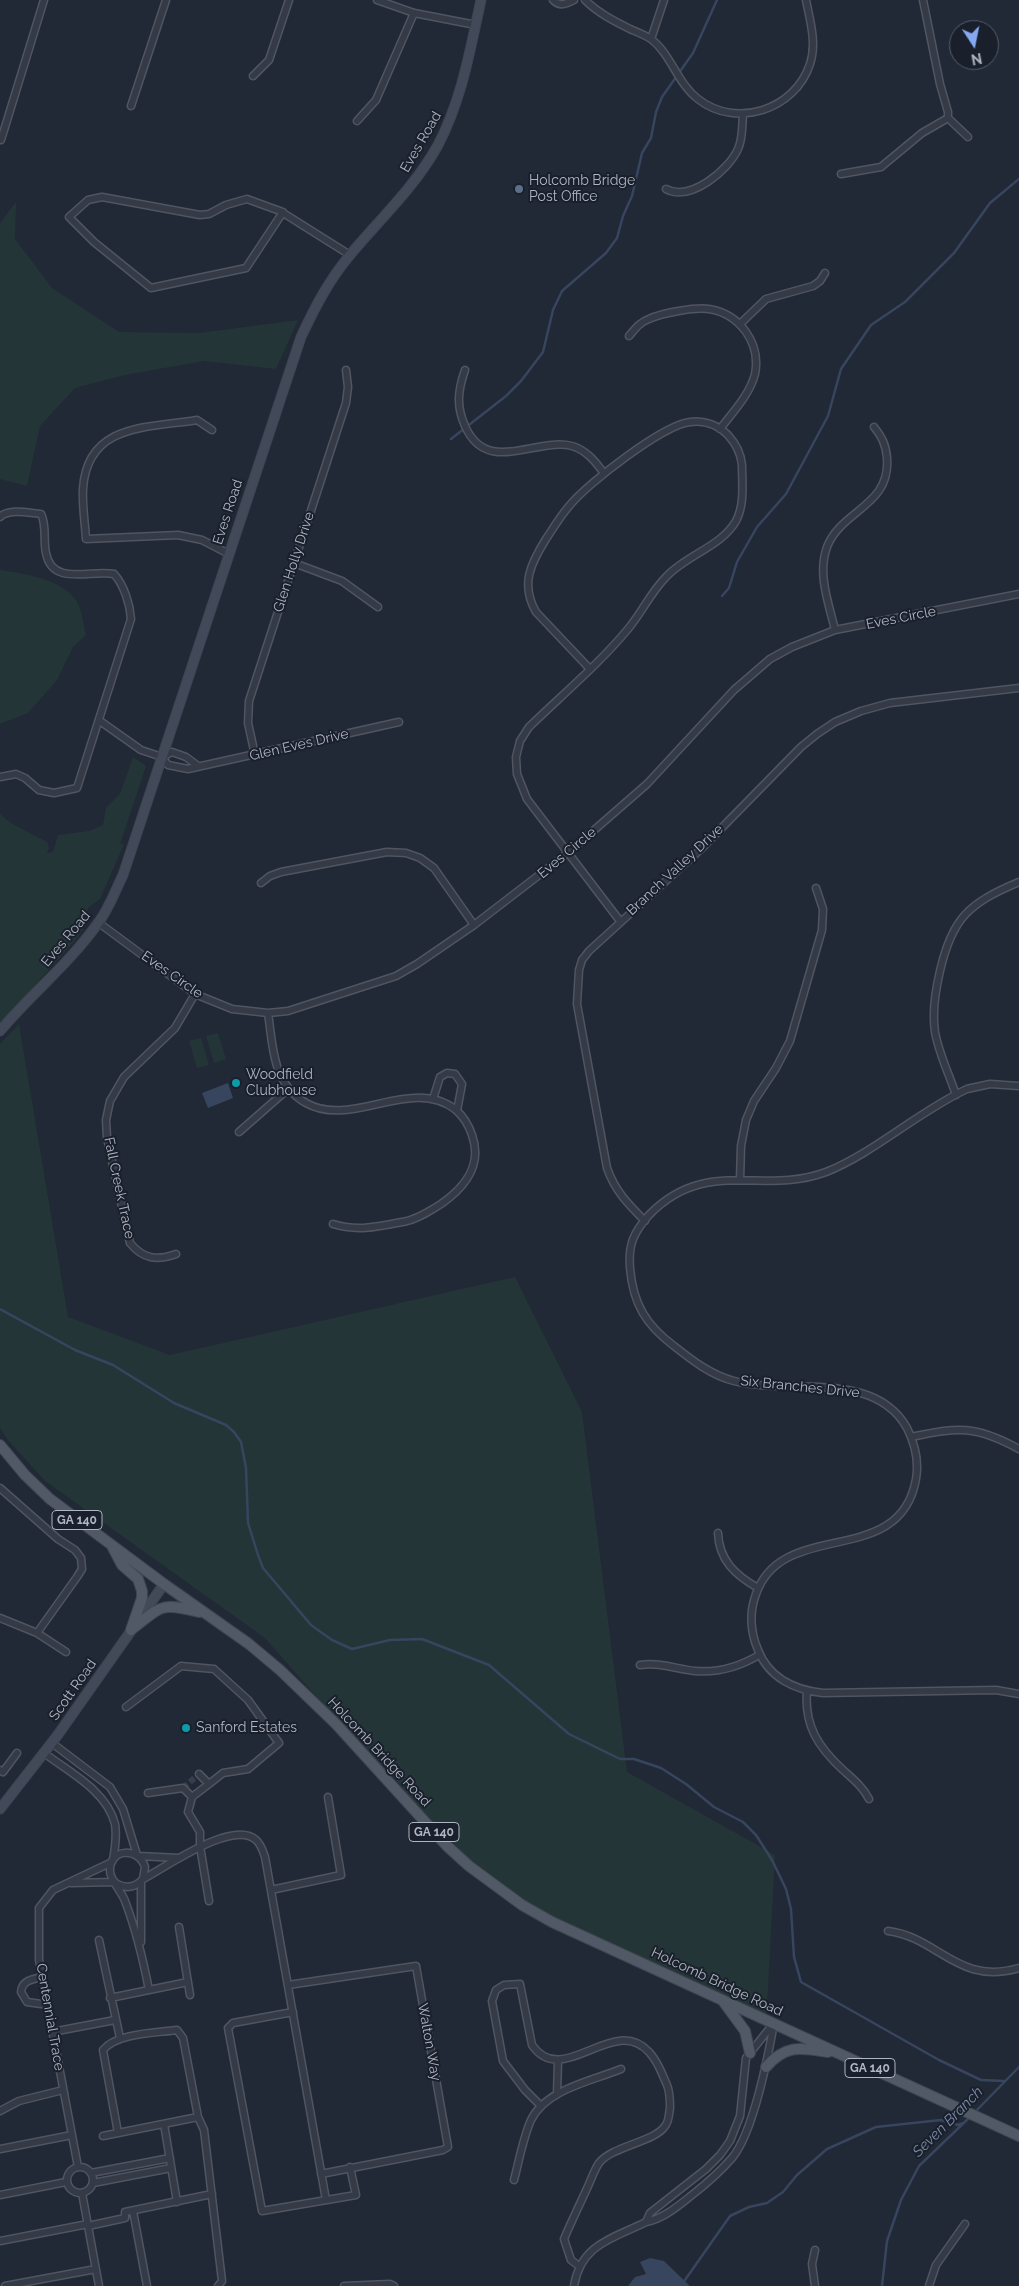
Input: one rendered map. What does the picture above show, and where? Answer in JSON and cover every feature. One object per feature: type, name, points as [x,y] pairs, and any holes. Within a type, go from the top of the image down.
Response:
[{"type":"main road","name":"Holcomb Bridge Road","points":[[0,1445],[25,1475],[50,1499],[164,1584],[249,1644],[307,1695],[447,1846],[493,1886],[552,1922],[1019,2136]]},
{"type":"main road","points":[[112,1546],[122,1565],[138,1579],[142,1591],[142,1598],[131,1630]]},
{"type":"main road","points":[[131,1630],[154,1610],[165,1606],[206,1614]]},
{"type":"main road","points":[[721,1999],[745,2031],[750,2052]]},
{"type":"main road","points":[[766,2067],[774,2057],[798,2048],[840,2054]]},
{"type":"street","points":[[1,140],[44,0]]},
{"type":"street","points":[[131,106],[166,0]]},
{"type":"street","points":[[253,76],[269,60],[289,0]]},
{"type":"street","points":[[377,0],[414,12],[476,25]]},
{"type":"street","name":"Eves Road","points":[[0,1031],[77,951],[99,922],[122,875],[301,336],[326,286],[350,255],[418,177],[437,146],[461,93],[482,0]]},
{"type":"street","points":[[554,0],[558,4],[564,5],[574,0]]},
{"type":"street","points":[[585,0],[604,15],[651,39],[685,86],[697,99],[720,111],[743,114],[776,105],[793,92],[806,74],[813,49],[813,34],[806,0]]},
{"type":"street","points":[[651,39],[664,0]]},
{"type":"street","points":[[923,0],[948,118],[968,137]]},
{"type":"street","points":[[357,121],[376,100],[414,12]]},
{"type":"street","points":[[666,189],[674,194],[684,192],[703,184],[728,166],[739,147],[743,114]]},
{"type":"street","points":[[841,174],[881,167],[922,133],[948,118]]},
{"type":"street","points":[[283,212],[246,268],[151,288],[94,242],[69,217],[88,200],[102,197],[191,215],[209,214],[226,204],[247,199],[283,212],[350,255]]},
{"type":"street","points":[[740,324],[766,299],[814,286],[825,273]]},
{"type":"street","points":[[629,336],[638,325],[650,318],[695,309],[719,312],[740,324],[753,345],[756,358],[755,372],[748,390],[720,429]]},
{"type":"street","name":"Glen Holly Drive","points":[[255,755],[248,724],[250,701],[346,403],[348,387],[346,370]]},
{"type":"street","points":[[465,370],[458,390],[461,414],[469,434],[480,445],[490,450],[505,453],[554,445],[570,446],[588,454],[603,472]]},
{"type":"street","points":[[212,430],[197,420],[119,433],[99,445],[88,466],[83,488],[86,539],[178,535],[202,540],[229,554]]},
{"type":"street","points":[[589,668],[536,612],[528,596],[527,580],[533,561],[563,512],[603,472],[679,425],[701,422],[720,429],[735,444],[742,459],[742,499],[736,521],[723,537],[666,576],[628,628],[589,668],[529,727],[520,741],[516,757],[517,774],[527,799],[569,852],[620,922]]},
{"type":"street","points":[[835,630],[824,576],[824,557],[828,545],[835,534],[873,499],[885,481],[888,465],[886,448],[882,436],[874,427]]},
{"type":"street","points":[[0,517],[13,512],[41,514],[46,552],[52,566],[60,572],[70,575],[109,573],[118,578],[130,608],[131,619],[100,721],[77,788],[54,793],[39,790],[25,778],[16,774],[0,776]]},
{"type":"street","points":[[294,563],[342,581],[378,607]]},
{"type":"street","name":"Eves Circle","points":[[99,922],[195,994],[232,1009],[268,1013],[288,1011],[396,976],[474,926],[569,852],[647,784],[753,672],[792,647],[835,630],[1019,594]]},
{"type":"street","name":"Branch Valley Drive","points":[[644,1221],[623,1200],[612,1183],[607,1168],[577,1004],[582,960],[602,938],[701,850],[801,748],[836,722],[861,711],[890,703],[1019,688]]},
{"type":"street","points":[[100,721],[142,750],[162,757],[172,752],[186,757],[198,766]]},
{"type":"street","name":"Glen Eves Drive","points":[[162,757],[168,765],[188,769],[399,722]]},
{"type":"street","points":[[261,883],[270,876],[281,872],[387,852],[406,853],[420,858],[434,868],[474,926]]},
{"type":"street","points":[[956,1095],[940,1048],[933,1016],[936,986],[944,951],[957,924],[975,905],[991,894],[1019,882]]},
{"type":"street","points":[[740,1180],[740,1146],[746,1120],[754,1101],[776,1068],[790,1041],[822,930],[823,909],[816,888]]},
{"type":"street","name":"Fall Creek Trace","points":[[176,1254],[163,1259],[149,1258],[137,1252],[130,1243],[107,1138],[106,1120],[110,1101],[118,1085],[175,1028],[195,994]]},
{"type":"street","points":[[268,1013],[275,1063],[280,1077],[288,1089],[307,1104],[330,1110],[416,1098],[433,1099],[457,1110],[470,1128],[476,1152],[471,1174],[457,1192],[429,1212],[411,1220],[362,1229],[347,1229],[332,1224]]},
{"type":"street","points":[[433,1099],[440,1077],[447,1073],[455,1074],[462,1084],[457,1110]]},
{"type":"street","name":"Six Branches Drive","points":[[1019,1086],[990,1084],[956,1095],[828,1171],[793,1180],[713,1180],[692,1186],[659,1206],[638,1227],[633,1240],[630,1269],[640,1309],[649,1324],[660,1336],[700,1366],[733,1381],[757,1385],[852,1390],[868,1394],[894,1411],[911,1436],[917,1459],[916,1480],[908,1502],[896,1519],[885,1528],[872,1534],[804,1550],[790,1556],[772,1569],[758,1588],[752,1604],[750,1622],[753,1639],[760,1655],[769,1668],[793,1686],[807,1691],[823,1693],[996,1690],[1019,1694]]},
{"type":"street","points":[[239,1132],[288,1089]]},
{"type":"street","points":[[911,1436],[948,1429],[973,1430],[998,1438],[1019,1449]]},
{"type":"street","points":[[0,1488],[81,1558],[82,1568],[77,1577],[37,1633]]},
{"type":"street","points":[[718,1532],[720,1550],[728,1565],[744,1580],[758,1588]]},
{"type":"street","name":"Scott Road","points":[[0,1809],[52,1743],[164,1584]]},
{"type":"street","points":[[0,1618],[37,1633],[66,1652]]},
{"type":"street","points":[[640,1665],[660,1664],[694,1671],[714,1671],[737,1666],[760,1655]]},
{"type":"street","points":[[126,1707],[181,1666],[214,1669],[248,1700],[279,1743],[248,1769],[223,1773],[192,1797],[188,1812],[200,1832],[200,1846],[209,1901]]},
{"type":"street","points":[[807,1691],[807,1717],[816,1741],[828,1756],[860,1785],[869,1799]]},
{"type":"street","points":[[52,1743],[110,1787],[123,1810],[138,1855],[145,1867],[142,1880],[140,1912],[142,1933],[140,1943]]},
{"type":"street","points":[[1,1773],[17,1753]]},
{"type":"street","points":[[44,1753],[92,1789],[106,1805],[115,1824],[110,1870],[124,1898],[140,1943],[149,1990]]},
{"type":"street","points":[[199,1774],[209,1784]]},
{"type":"street","points":[[148,1793],[183,1788],[192,1797]]},
{"type":"street","points":[[271,1890],[341,1875],[328,1797]]},
{"type":"street","points":[[116,1883],[127,1887],[200,1846],[224,1836],[237,1834],[255,1838],[261,1845],[265,1857],[326,2200]]},
{"type":"street","points":[[112,1861],[124,1852],[180,1858]]},
{"type":"street","name":"Centennial Trace","points":[[71,1883],[77,1877],[112,1861]]},
{"type":"street","name":"Centennial Trace","points":[[78,2167],[43,1977],[38,1935],[40,1908],[53,1890],[71,1883],[116,1883]]},
{"type":"street","points":[[179,1927],[190,1995]]},
{"type":"street","points":[[888,1931],[910,1936],[954,1962],[968,1968],[999,1971],[1019,1968]]},
{"type":"street","points":[[99,1940],[120,2038]]},
{"type":"street","name":"Walton Way","points":[[288,1985],[416,1966],[448,2147],[443,2150],[321,2174]]},
{"type":"street","points":[[43,1977],[27,1981],[22,1987],[21,1992],[27,2002],[48,2005]]},
{"type":"street","points":[[110,1998],[188,1982]]},
{"type":"street","points":[[541,2106],[525,2090],[503,2061],[492,2001],[496,1990],[504,1985],[520,1984],[532,2045],[536,2052],[547,2059],[558,2061],[609,2042],[636,2043],[648,2050],[657,2062],[668,2090],[670,2101],[665,2127],[651,2136],[613,2153],[600,2162],[564,2239],[571,2260],[579,2266]]},
{"type":"street","points":[[293,2012],[233,2023],[228,2028],[262,2212],[356,2195],[350,2167]]},
{"type":"street","points":[[52,2032],[116,2020]]},
{"type":"street","points":[[646,2222],[650,2213],[720,2155],[730,2141],[740,2116],[746,2058],[774,2023]]},
{"type":"street","points":[[574,2286],[579,2266],[586,2254],[646,2222],[656,2220],[702,2187],[732,2158],[749,2120],[766,2067],[774,2023]]},
{"type":"street","points":[[118,2133],[103,2050],[109,2042],[120,2038],[178,2030],[183,2038],[198,2117],[204,2130],[222,2281],[218,2286]]},
{"type":"street","points":[[557,2094],[558,2061]]},
{"type":"street","points":[[514,2180],[531,2120],[541,2106],[557,2094],[621,2069]]},
{"type":"street","points":[[0,2111],[19,2101],[63,2090]]},
{"type":"street","points":[[740,2116],[749,2120]]},
{"type":"street","points":[[103,2136],[198,2117]]},
{"type":"street","points":[[164,2124],[177,2202]]},
{"type":"street","points":[[0,2149],[72,2135]]},
{"type":"street","points":[[91,2173],[170,2158]]},
{"type":"street","points":[[78,2167],[85,2168],[91,2173],[93,2183],[90,2188],[82,2193],[71,2190],[66,2182],[69,2172],[78,2167]]},
{"type":"street","points":[[93,2183],[171,2168]]},
{"type":"street","points":[[0,2195],[66,2182]]},
{"type":"street","points":[[82,2193],[99,2286]]},
{"type":"street","points":[[0,2241],[125,2218],[125,2212],[212,2194]]},
{"type":"street","points":[[667,2200],[674,2208]]},
{"type":"street","points":[[133,2211],[147,2286]]},
{"type":"street","points":[[929,2286],[936,2265],[965,2224]]},
{"type":"street","points":[[815,2250],[812,2264],[815,2286]]},
{"type":"street","points":[[5,2286],[96,2269]]},
{"type":"street","points":[[344,2286],[390,2284],[394,2286]]},
{"type":"shaded area","points":[[16,202],[15,239],[52,288],[119,332],[199,333],[298,320],[276,369],[204,361],[125,375],[75,388],[40,426],[27,486],[0,479],[0,223]]},
{"type":"shaded area","points":[[0,570],[41,578],[69,593],[80,607],[86,635],[73,647],[57,680],[28,713],[0,724]]},
{"type":"shaded area","points":[[133,757],[146,766],[120,844],[124,844],[100,899],[89,907],[83,919],[83,929],[78,937],[0,1025],[0,814],[11,823],[47,842],[49,848],[47,853],[53,852],[58,835],[89,831],[103,825],[106,808],[120,794]]},
{"type":"shaded area","points":[[19,1024],[68,1317],[170,1355],[515,1277],[582,1412],[627,1772],[775,1855],[766,2025],[550,1920],[479,1881],[392,1775],[386,1776],[265,1638],[45,1481],[7,1439],[0,1428],[0,1044]]},
{"type":"shaded area","points":[[218,1033],[226,1059],[214,1063],[206,1036]]},
{"type":"shaded area","points":[[201,1038],[209,1065],[197,1068],[189,1041]]},
{"type":"water","points":[[228,1083],[233,1098],[208,1108],[202,1093]]},
{"type":"water","points":[[650,2258],[664,2261],[690,2286],[628,2286],[635,2277],[646,2274],[640,2262]]},
{"type":"waterway","points":[[451,439],[506,396],[521,381],[543,352],[553,310],[562,291],[606,253],[617,238],[623,216],[632,196],[642,153],[651,138],[656,112],[662,97],[693,53],[717,0]]},
{"type":"waterway","points":[[722,596],[729,588],[737,562],[757,527],[786,494],[828,416],[841,369],[871,325],[905,302],[954,253],[990,203],[1019,179]]},
{"type":"waterway","points":[[0,1309],[75,1350],[113,1365],[174,1403],[226,1425],[234,1432],[241,1442],[246,1468],[248,1523],[263,1568],[311,1625],[332,1640],[352,1649],[390,1640],[422,1639],[489,1665],[569,1734],[620,1759],[634,1759],[661,1768],[686,1784],[714,1807],[743,1822],[756,1835],[772,1860],[786,1889],[791,1909],[794,1957],[801,1982],[939,2060],[981,2080],[1004,2081]]},
{"type":"waterway","name":"Seven Branch","points":[[975,2112],[1019,2067]]},
{"type":"waterway","name":"Seven Branch","points":[[882,2286],[887,2241],[901,2200],[919,2166],[971,2116]]},
{"type":"waterway","points":[[685,2280],[730,2216],[749,2207],[767,2203],[783,2192],[797,2175],[827,2149],[876,2127],[941,2120],[958,2125],[963,2123]]},
{"type":"tunnel","points":[[183,1788],[199,1774]]},
{"type":"place","name":"Holcomb Bridge Post Office","points":[[519,189]]},
{"type":"place","name":"Woodfield Clubhouse","points":[[236,1083]]},
{"type":"place","name":"Sanford Estates","points":[[186,1728]]}]
